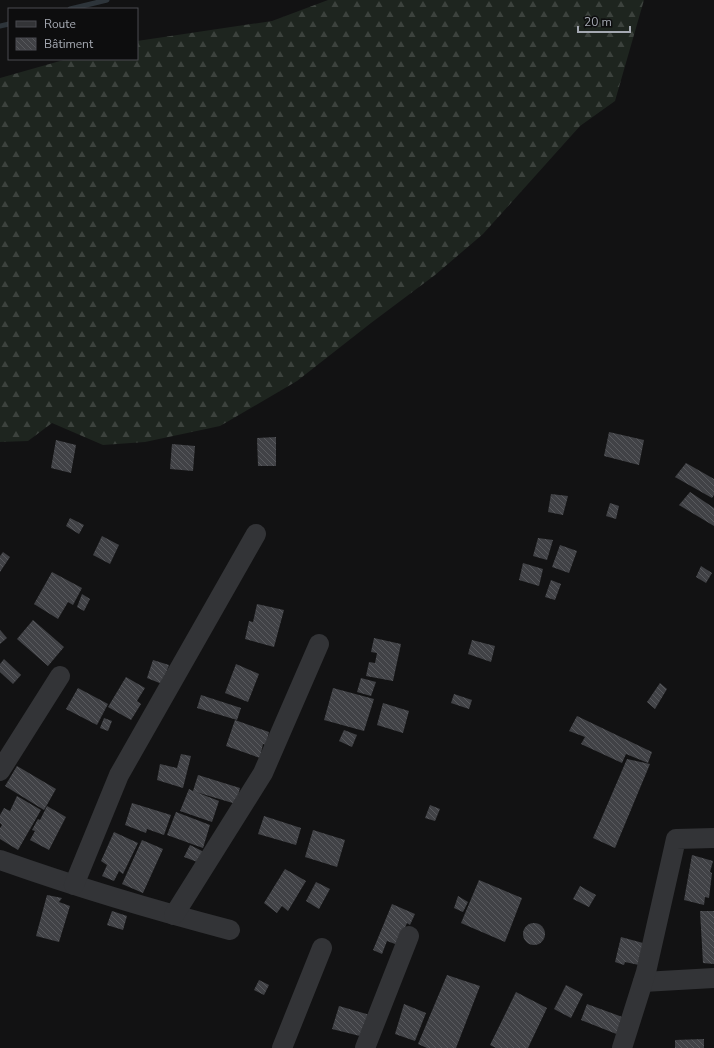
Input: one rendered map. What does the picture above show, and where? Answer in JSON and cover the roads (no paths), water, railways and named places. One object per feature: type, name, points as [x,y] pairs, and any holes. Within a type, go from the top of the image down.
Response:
[{"type":"street","points":[[74,885],[119,775],[256,534]]},
{"type":"street","points":[[174,915],[263,773],[319,644]]},
{"type":"street","points":[[0,771],[60,676]]},
{"type":"street","points":[[622,1048],[643,982],[676,839],[714,838]]},
{"type":"street","points":[[0,860],[74,885],[230,930]]},
{"type":"street","points":[[365,1048],[409,936]]},
{"type":"street","points":[[282,1048],[322,948]]},
{"type":"street","points":[[643,982],[714,978]]},
{"type":"waterway","points":[[74,8],[107,0]]},
{"type":"waterway","points":[[0,26],[8,24]]}]
